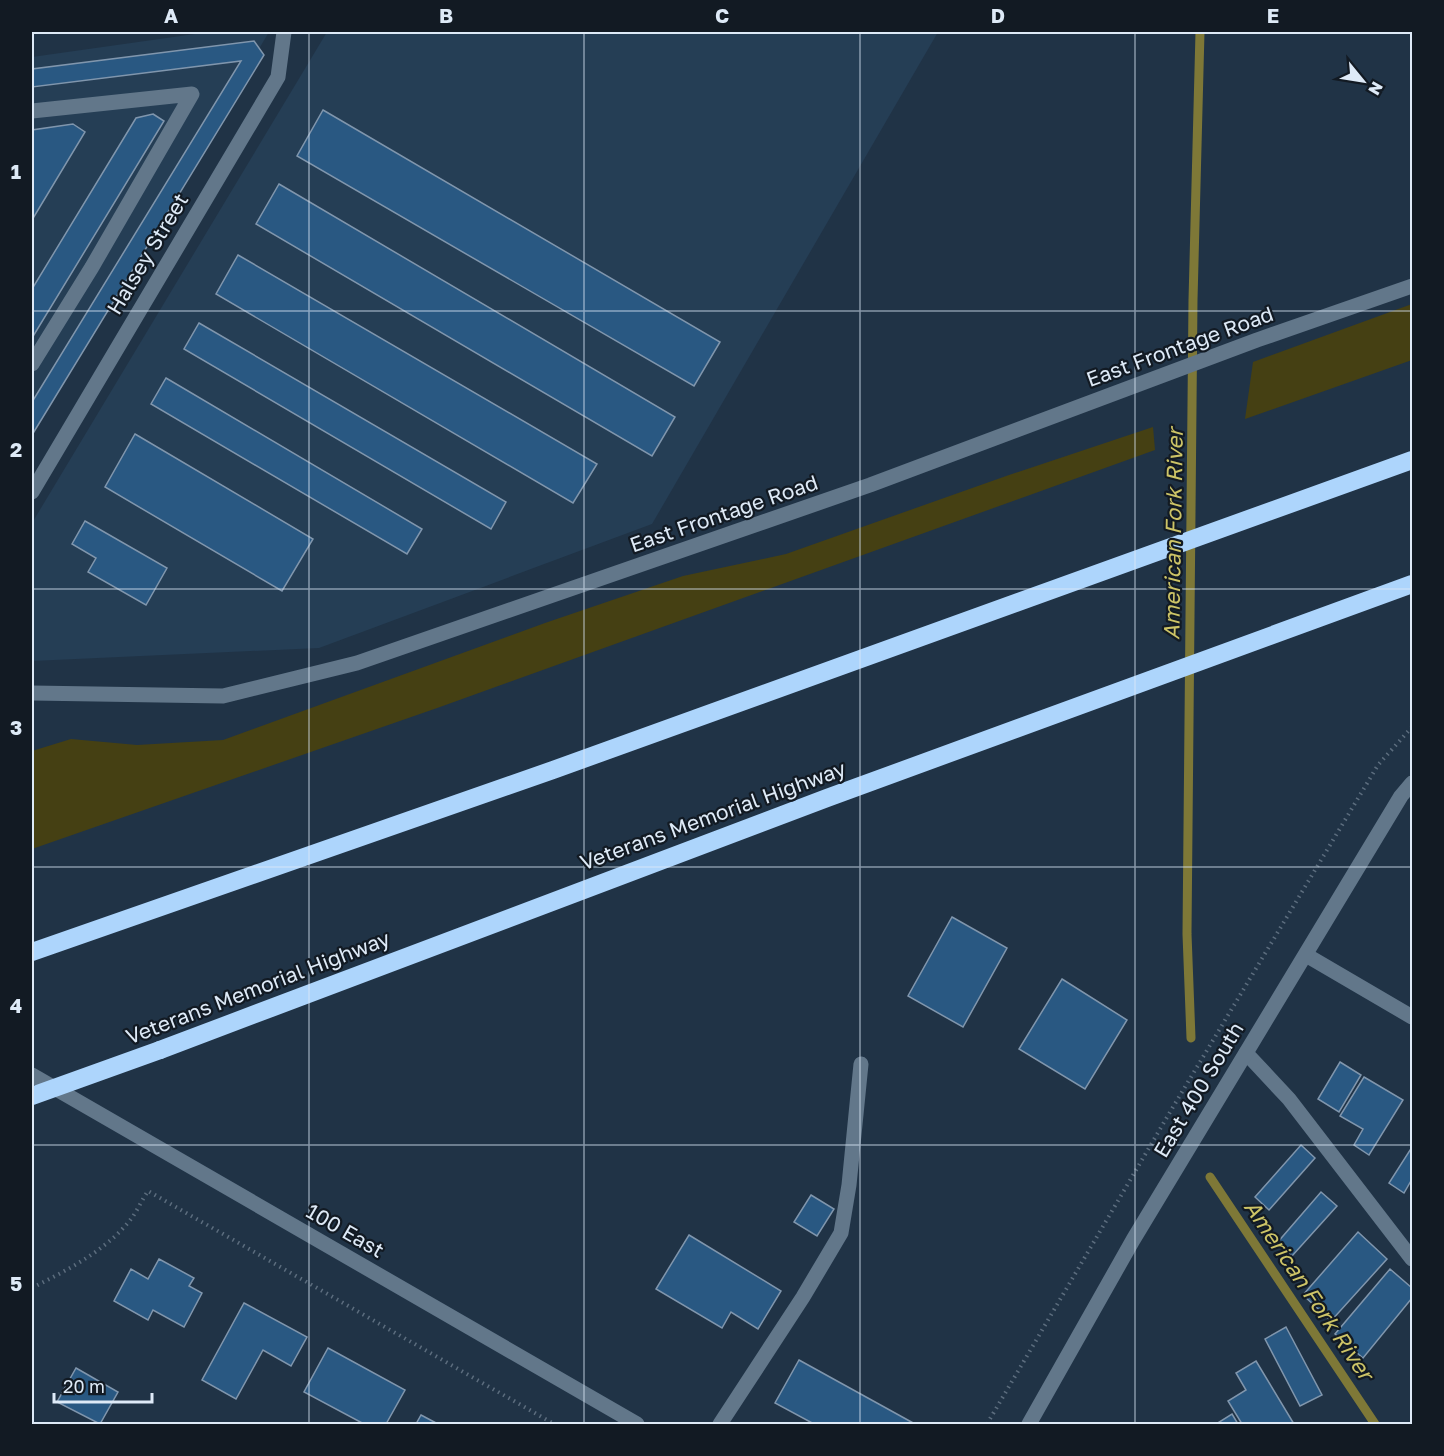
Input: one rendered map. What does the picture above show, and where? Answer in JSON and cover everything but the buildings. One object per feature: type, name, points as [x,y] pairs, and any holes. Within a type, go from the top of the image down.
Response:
[{"type":"highway","points":[[32,951],[553,770],[1413,460]]},
{"type":"highway","name":"Veterans Memorial Highway","points":[[32,1096],[160,1050],[546,903],[1413,584]]},
{"type":"street","name":"Halsey Street","points":[[32,492],[278,77],[284,32]]},
{"type":"street","points":[[32,111],[192,94],[92,267],[32,364]]},
{"type":"street","name":"East Frontage Road","points":[[32,693],[223,696],[357,663],[870,485],[1257,340],[1413,286]]},
{"type":"street","name":"East 400 South","points":[[1029,1425],[1132,1240],[1401,796],[1413,783]]},
{"type":"street","points":[[1306,955],[1413,1017]]},
{"type":"street","points":[[1246,1053],[1289,1099],[1413,1259]]},
{"type":"street","points":[[720,1425],[803,1297],[841,1233],[849,1185],[861,1064]]},
{"type":"street","name":"100 East","points":[[32,1075],[637,1425]]},
{"type":"path","points":[[987,1425],[1173,1107],[1378,765],[1413,727]]},
{"type":"path","points":[[32,1288],[76,1265],[107,1244],[131,1219],[148,1191],[554,1425]]},
{"type":"shaded area","points":[[209,32],[269,32],[32,432],[32,57]]},
{"type":"shaded area","points":[[327,32],[938,32],[652,524],[319,648],[32,661],[32,523]]},
{"type":"shaded area","points":[[1412,304],[1412,360],[1245,419],[1253,362]]},
{"type":"shaded area","points":[[1153,427],[1155,450],[440,707],[32,849],[32,751],[71,739],[137,745],[223,740],[545,623],[683,576],[786,554]]},
{"type":"waterway","name":"American Fork River","points":[[1191,1038],[1187,934],[1193,300],[1200,32]]},
{"type":"waterway","name":"American Fork River","points":[[1210,1177],[1375,1424]]}]
